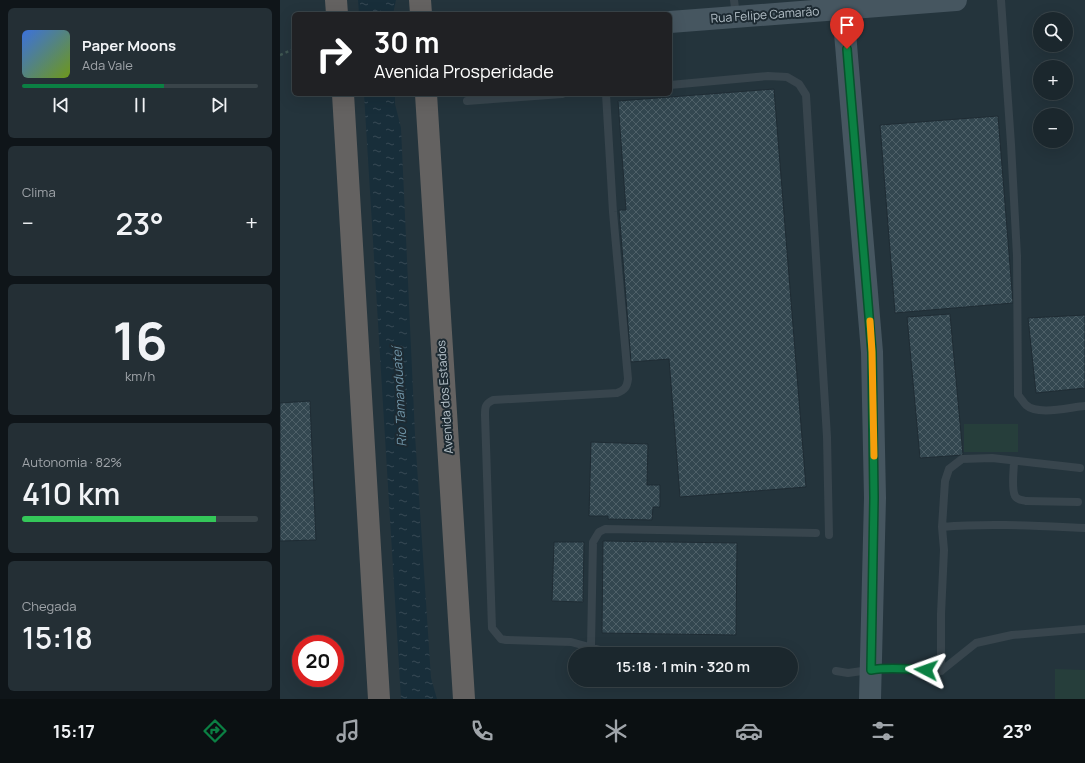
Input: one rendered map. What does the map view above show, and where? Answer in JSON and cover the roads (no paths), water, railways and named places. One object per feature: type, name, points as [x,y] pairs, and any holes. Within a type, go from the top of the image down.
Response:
[{"type":"highway","points":[[336,0],[337,12]]},
{"type":"highway","points":[[420,0],[421,12]]},
{"type":"highway","points":[[343,96],[379,699]]},
{"type":"highway","name":"Avenida dos Estados","points":[[426,96],[464,699]]},
{"type":"main road","name":"Rua Felipe Camarão","points":[[672,22],[735,8],[844,9],[956,0]]},
{"type":"main road","points":[[844,9],[872,352],[874,498],[870,699]]},
{"type":"lane","points":[[1000,0],[1017,256],[1018,395],[1026,405],[1035,410],[1085,406]]},
{"type":"lane","points":[[672,85],[768,76],[787,77],[799,84],[806,95],[827,437],[829,535]]},
{"type":"lane","points":[[467,101],[535,96]]},
{"type":"lane","points":[[593,647],[571,642],[506,640],[501,639],[492,628],[485,407],[488,402],[493,400],[617,393],[624,390],[627,385],[628,379],[613,212],[606,96]]},
{"type":"lane","points":[[942,671],[941,614],[944,550],[942,527],[945,481],[949,469],[962,459],[992,458],[1080,468]]},
{"type":"lane","points":[[1014,461],[1015,496],[1019,499],[1026,502],[1078,502]]},
{"type":"lane","points":[[942,527],[1034,526],[1085,528]]},
{"type":"lane","points":[[590,646],[593,542],[599,532],[605,529],[816,533]]},
{"type":"lane","points":[[836,671],[848,673],[883,668],[942,671],[976,643],[1012,636],[1085,629]]},
{"type":"water","points":[[358,0],[396,0],[393,12],[359,12]]},
{"type":"water","name":"Rio Tamanduateí","points":[[364,96],[395,96],[395,104],[401,128],[415,435],[431,678],[437,699],[401,699]]}]
